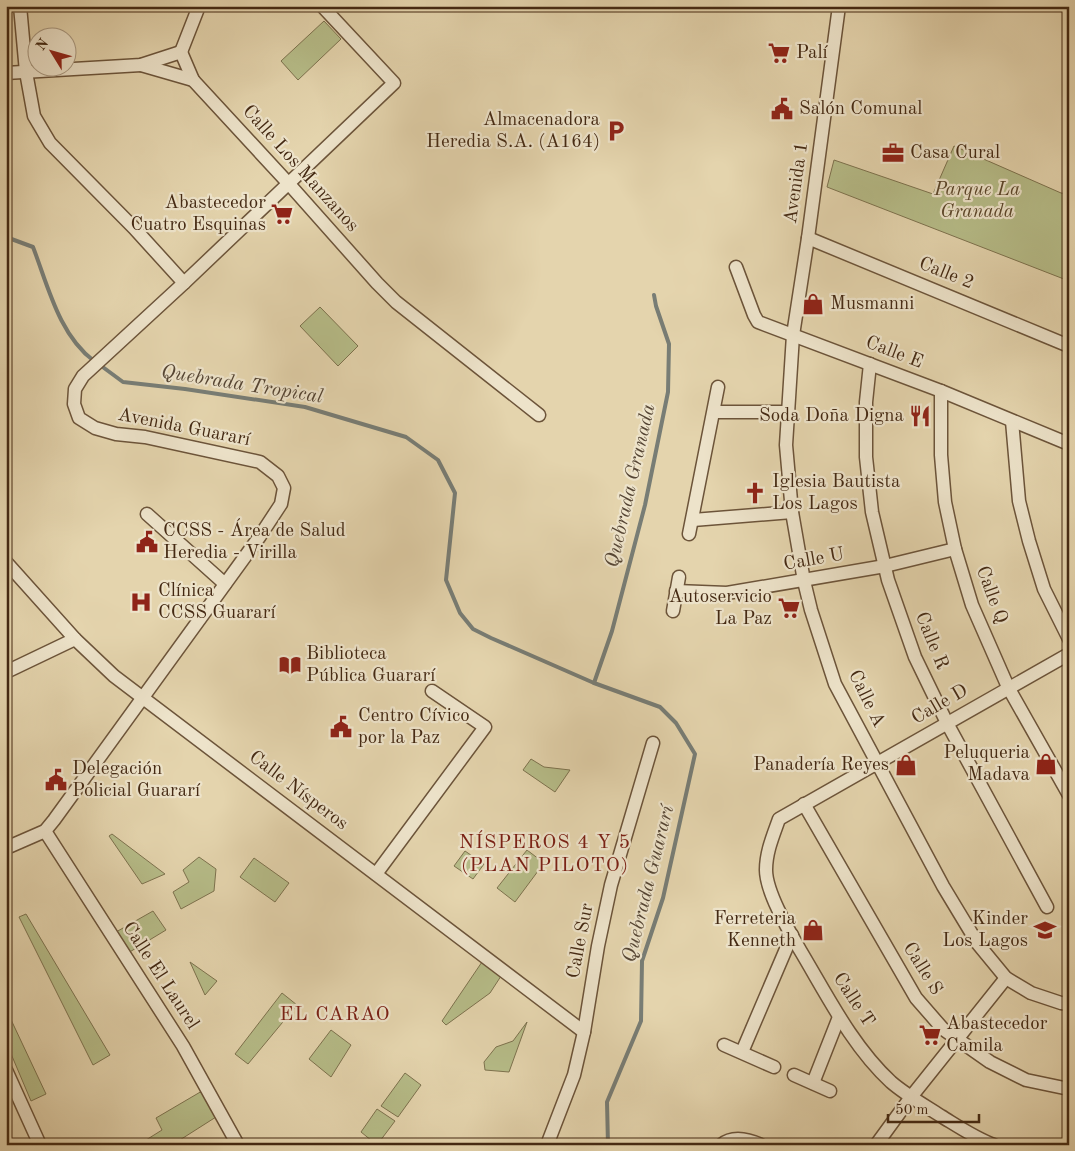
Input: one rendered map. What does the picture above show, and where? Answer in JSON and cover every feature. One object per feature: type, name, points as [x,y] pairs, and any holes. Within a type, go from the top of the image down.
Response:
[{"type":"street","points":[[20,6],[26,72],[34,116],[50,143],[134,228],[184,283]]},
{"type":"street","points":[[6,73],[141,65],[182,52],[199,6]]},
{"type":"street","name":"Avenida Guararí","points":[[6,848],[44,831],[225,584],[281,504],[284,488],[278,476],[260,462],[145,437],[116,434],[95,428],[79,418],[74,404],[75,389],[83,376],[184,283],[394,83],[322,6]]},
{"type":"street","name":"Avenida 1","points":[[793,335],[839,6]]},
{"type":"street","name":"Calle Los Manzanos","points":[[182,52],[193,80],[377,283],[396,302],[540,415]]},
{"type":"street","points":[[141,65],[193,80]]},
{"type":"street","name":"Calle 2","points":[[808,238],[1069,346]]},
{"type":"street","name":"Calle E","points":[[736,268],[758,322],[941,390],[1069,444]]},
{"type":"street","name":"Calle A","points":[[793,335],[786,445],[792,512],[804,581],[835,684],[943,886],[978,944],[1006,978],[1031,993],[1069,1004]]},
{"type":"street","name":"Calle R","points":[[870,364],[866,402],[866,457],[872,512],[888,580],[915,657],[947,723],[1047,907]]},
{"type":"street","points":[[689,534],[718,387]]},
{"type":"street","name":"Calle Q","points":[[941,390],[941,454],[945,502],[955,549],[972,605],[1008,687],[1069,794]]},
{"type":"street","points":[[714,412],[788,412]]},
{"type":"street","points":[[1012,421],[1019,500],[1029,540],[1044,590],[1069,639]]},
{"type":"street","points":[[693,520],[792,512]]},
{"type":"street","points":[[147,514],[225,584]]},
{"type":"street","name":"Calle U","points":[[676,591],[727,593],[885,566],[955,549]]},
{"type":"street","name":"Calle Nísperos","points":[[6,562],[75,639],[114,676],[584,1032]]},
{"type":"street","points":[[673,611],[679,577]]},
{"type":"street","points":[[6,672],[75,639]]},
{"type":"street","name":"Calle D","points":[[779,819],[1069,654]]},
{"type":"street","points":[[376,874],[485,727],[432,691]]},
{"type":"street","name":"Calle Sur","points":[[547,1145],[574,1076],[611,885],[653,743]]},
{"type":"street","name":"Calle S","points":[[804,804],[916,998],[943,1029],[956,1040],[990,1062],[1026,1080],[1069,1089]]},
{"type":"street","name":"Calle T","points":[[779,819],[768,850],[766,872],[771,892],[792,936],[839,1018],[871,1060],[910,1097],[975,1142],[994,1145]]},
{"type":"street","name":"Calle El Laurel","points":[[44,831],[183,1046],[238,1145]]},
{"type":"street","points":[[742,1052],[792,936]]},
{"type":"street","points":[[876,1145],[910,1097],[1006,978]]},
{"type":"street","points":[[812,1083],[839,1018]]},
{"type":"street","points":[[724,1045],[774,1067]]},
{"type":"street","points":[[6,1070],[40,1145]]},
{"type":"street","points":[[794,1075],[830,1091]]},
{"type":"street","points":[[722,1145],[728,1140],[750,1139],[761,1145]]},
{"type":"green space","points":[[324,21],[341,39],[298,80],[281,61]]},
{"type":"green space","name":"Parque La Granada","points":[[954,146],[1061,193],[1069,194],[1069,281],[827,187],[834,160],[933,194]]},
{"type":"green space","points":[[320,307],[358,346],[338,366],[300,326]]},
{"type":"green space","points":[[531,759],[544,767],[570,770],[555,792],[523,770]]},
{"type":"green space","points":[[112,834],[165,874],[142,884],[109,836]]},
{"type":"green space","points":[[527,850],[544,863],[515,902],[497,888]]},
{"type":"green space","points":[[465,851],[484,864],[473,879],[454,866]]},
{"type":"green space","points":[[199,857],[216,869],[214,891],[181,909],[173,892],[189,882],[183,870]]},
{"type":"green space","points":[[254,858],[289,883],[275,902],[240,877]]},
{"type":"green space","points":[[153,911],[166,930],[128,953],[116,932]]},
{"type":"green space","points":[[26,914],[110,1055],[93,1065],[19,917]]},
{"type":"green space","points":[[484,959],[503,973],[490,993],[446,1025],[442,1021]]},
{"type":"green space","points":[[190,962],[217,981],[205,995]]},
{"type":"green space","points":[[282,993],[297,1005],[248,1064],[235,1054]]},
{"type":"green space","points":[[6,1009],[46,1094],[31,1101],[6,1042]]},
{"type":"green space","points":[[527,1022],[509,1072],[485,1070],[484,1062],[496,1047],[513,1041]]},
{"type":"green space","points":[[331,1030],[351,1045],[331,1077],[309,1059]]},
{"type":"green space","points":[[405,1073],[421,1085],[398,1117],[381,1106]]},
{"type":"green space","points":[[202,1091],[216,1117],[172,1145],[138,1145],[162,1130],[156,1118]]},
{"type":"green space","points":[[377,1109],[395,1121],[377,1145],[361,1132]]},
{"type":"waterway","name":"Quebrada Tropical","points":[[6,237],[33,247],[63,324],[82,350],[94,361]]},
{"type":"waterway","name":"Quebrada Granada","points":[[594,683],[612,631],[645,505],[668,392],[669,344],[654,295]]},
{"type":"waterway","name":"Quebrada Tropical","points":[[100,365],[123,382],[185,389],[305,407],[406,437],[438,460],[455,493],[446,580],[460,613],[473,629],[594,683],[660,707],[676,723],[695,754],[663,898],[642,961],[641,1021],[607,1102],[608,1145]]},
{"type":"place","name":"Palí","points":[[779,53]]},
{"type":"place","name":"Salón Comunal","points":[[782,109]]},
{"type":"place","name":"Almacenadora Heredia S.A. (A164)","points":[[616,131]]},
{"type":"place","name":"Casa Cural","points":[[893,153]]},
{"type":"place","name":"Abastecedor Cuatro Esquinas","points":[[282,214]]},
{"type":"place","name":"Musmanni","points":[[813,304]]},
{"type":"place","name":"Soda Doña Digna","points":[[920,416]]},
{"type":"place","name":"Iglesia Bautista Los Lagos","points":[[755,493]]},
{"type":"place","name":"CCSS - Área de Salud Heredia - Virilla","points":[[147,542]]},
{"type":"place","name":"Clínica CCSS Guararí","points":[[141,602]]},
{"type":"place","name":"Autoservicio La Paz","points":[[789,608]]},
{"type":"place","name":"Biblioteca Pública Guararí","points":[[290,665]]},
{"type":"place","name":"Centro Cívico por la Paz","points":[[341,727]]},
{"type":"place","name":"Peluqueria Madava","points":[[1046,764]]},
{"type":"place","name":"Panadería Reyes","points":[[906,765]]},
{"type":"place","name":"Delegación Policial Guararí","points":[[56,780]]},
{"type":"place","name":"Ferreteria Kenneth","points":[[813,930]]},
{"type":"place","name":"Kinder Los Lagos","points":[[1045,930]]},
{"type":"place","name":"Abastecedor Camila","points":[[930,1035]]},
{"type":"district","name":"NÍSPEROS 4 Y 5 (PLAN PILOTO)","points":[[545,854]]},
{"type":"district","name":"EL CARAO","points":[[335,1015]]},
{"type":"water label","name":"Quebrada Guararí","points":[[649,884]]}]
